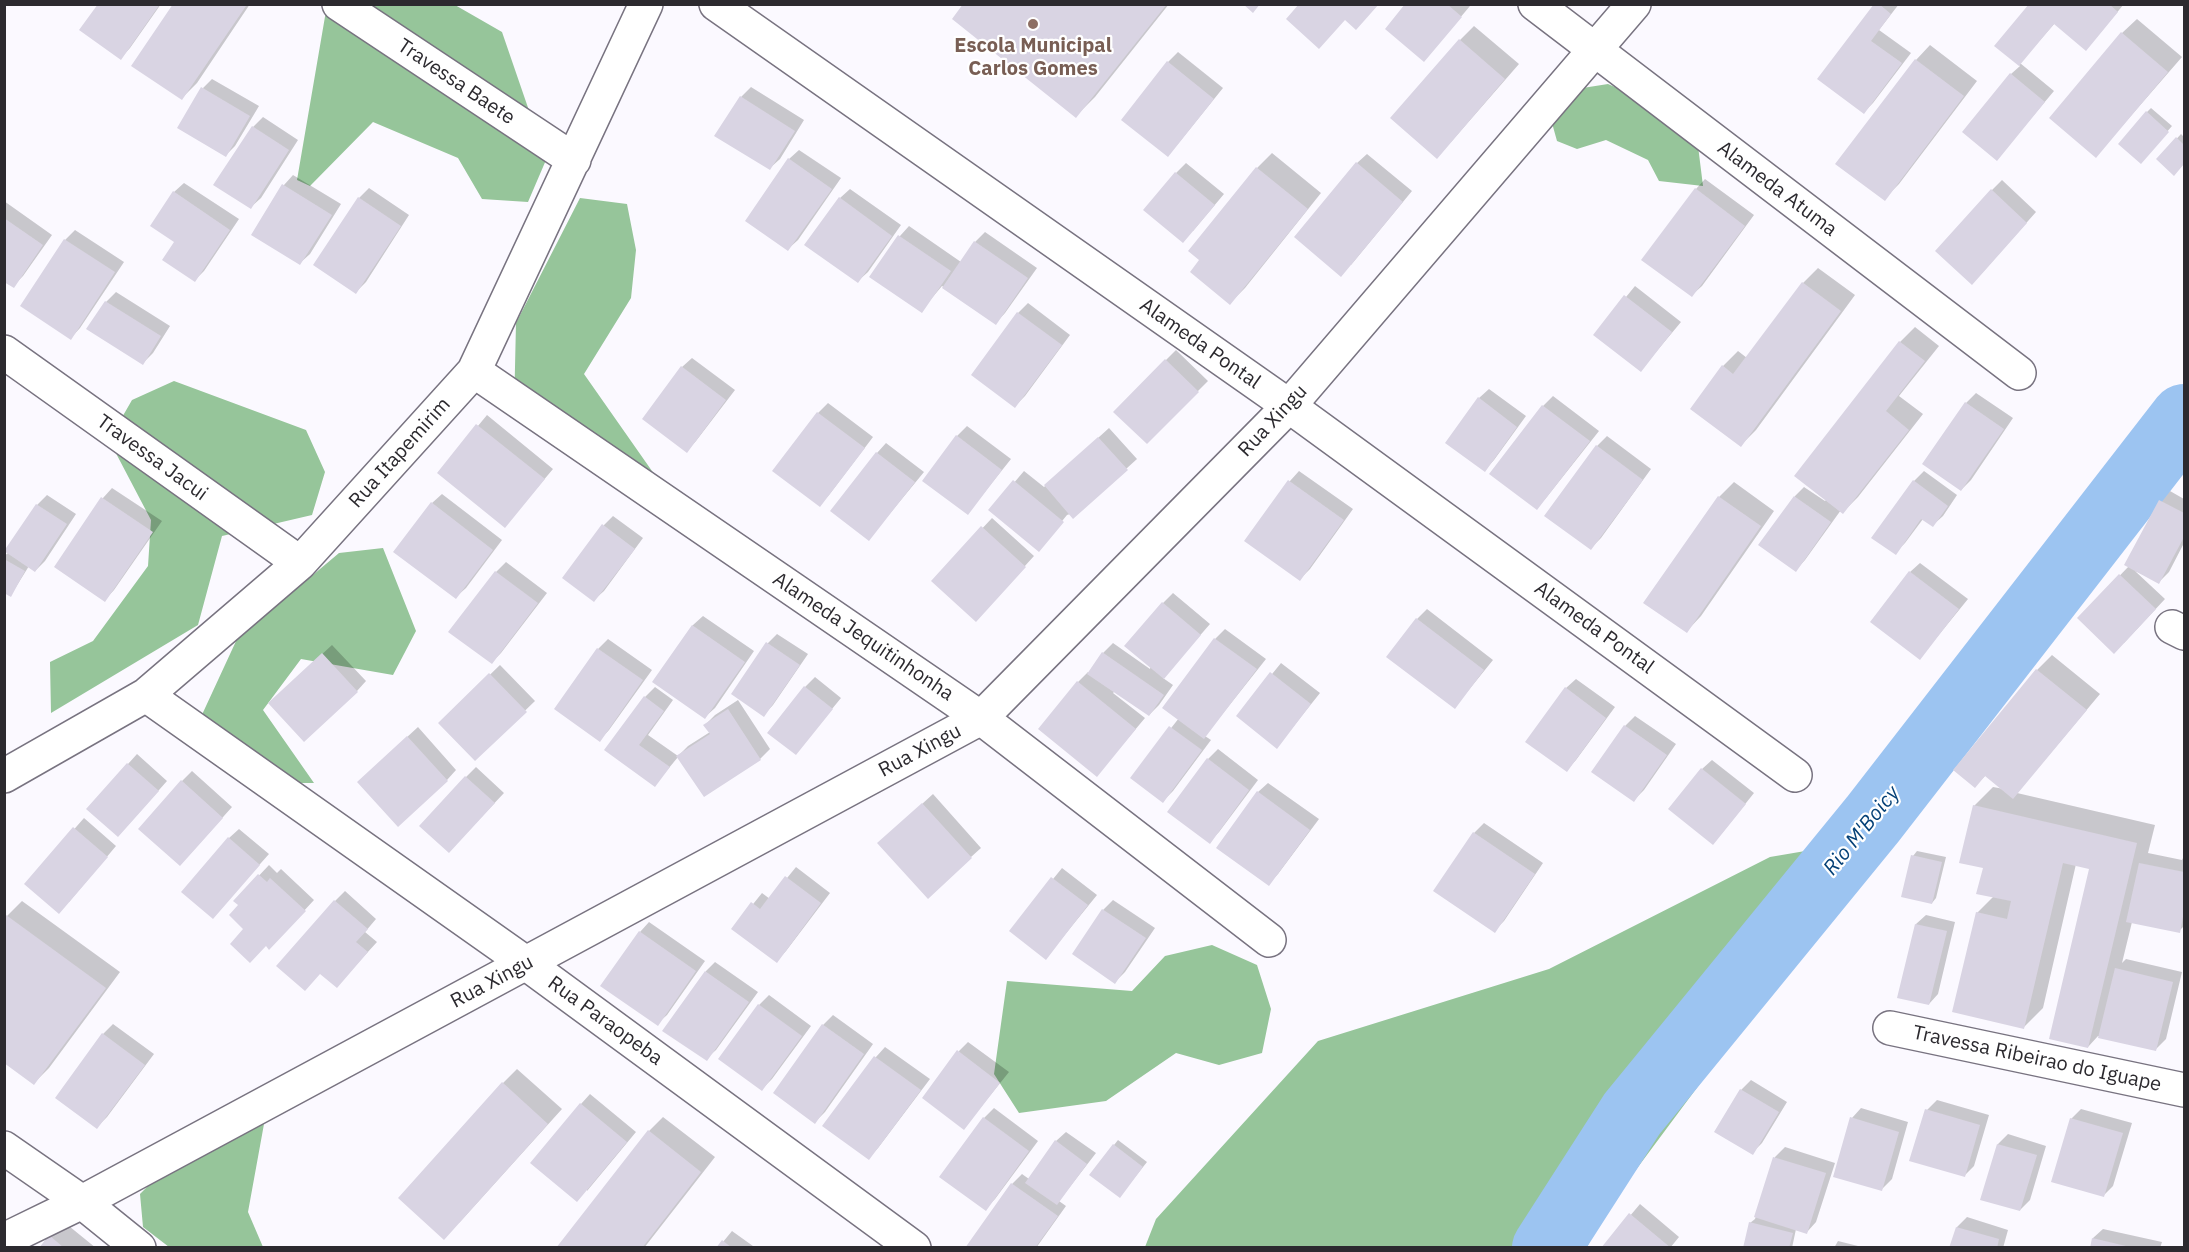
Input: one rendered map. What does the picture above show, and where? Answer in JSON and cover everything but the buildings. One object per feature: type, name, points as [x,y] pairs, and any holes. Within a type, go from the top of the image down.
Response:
[{"type":"street","name":"Travessa Baete","points":[[339,4],[574,160]]},
{"type":"street","name":"Rua Itapemirim","points":[[4,776],[146,695],[300,563],[474,371],[646,4]]},
{"type":"street","name":"Alameda Pontal","points":[[716,4],[1289,406],[1795,775]]},
{"type":"street","name":"Alameda Atuma","points":[[1535,4],[2019,373]]},
{"type":"street","name":"Rua Xingu","points":[[4,1240],[82,1202],[981,718],[1289,406],[1634,4]]},
{"type":"street","name":"Travessa Jacui","points":[[4,352],[300,563]]},
{"type":"street","name":"Alameda Jequitinhonha","points":[[474,371],[981,718],[1269,940]]},
{"type":"street","name":"Rua Paraopeba","points":[[146,695],[527,964],[914,1248]]},
{"type":"street","name":"Travessa Ribeirao do Iguape","points":[[1890,1028],[2184,1090]]},
{"type":"street","points":[[4,1148],[82,1202],[139,1248]]},
{"type":"green space","points":[[327,5],[455,5],[502,32],[546,160],[528,202],[482,199],[458,158],[373,122],[310,186],[297,180]]},
{"type":"green space","points":[[1608,84],[1656,105],[1698,146],[1703,186],[1659,181],[1648,160],[1606,140],[1577,149],[1557,141],[1552,123],[1570,90]]},
{"type":"green space","points":[[580,198],[627,204],[636,250],[631,298],[584,374],[666,491],[514,411],[516,323]]},
{"type":"green space","points":[[174,381],[306,430],[325,472],[312,515],[222,536],[198,625],[51,713],[50,662],[93,641],[148,566],[151,520],[109,440],[132,400]]},
{"type":"green space","points":[[383,548],[416,631],[393,675],[301,659],[263,710],[314,783],[265,783],[200,719],[237,639],[339,553]]},
{"type":"green space","points":[[1817,849],[1847,886],[1606,1210],[1587,1247],[1145,1247],[1156,1219],[1318,1041],[1549,969],[1770,857]]},
{"type":"green space","points":[[1212,945],[1257,965],[1271,1009],[1262,1053],[1219,1065],[1176,1053],[1106,1101],[1019,1113],[994,1074],[1007,981],[1132,991],[1165,956]]},
{"type":"green space","points":[[264,1124],[248,1212],[263,1247],[169,1247],[143,1227],[140,1194],[169,1165],[203,1147]]},
{"type":"waterway","name":"Rio M'Boicy","points":[[1546,1248],[1632,1114],[1873,819],[2184,418]]},
{"type":"place","name":"Escola Municipal Carlos Gomes","points":[[1033,24]]}]
